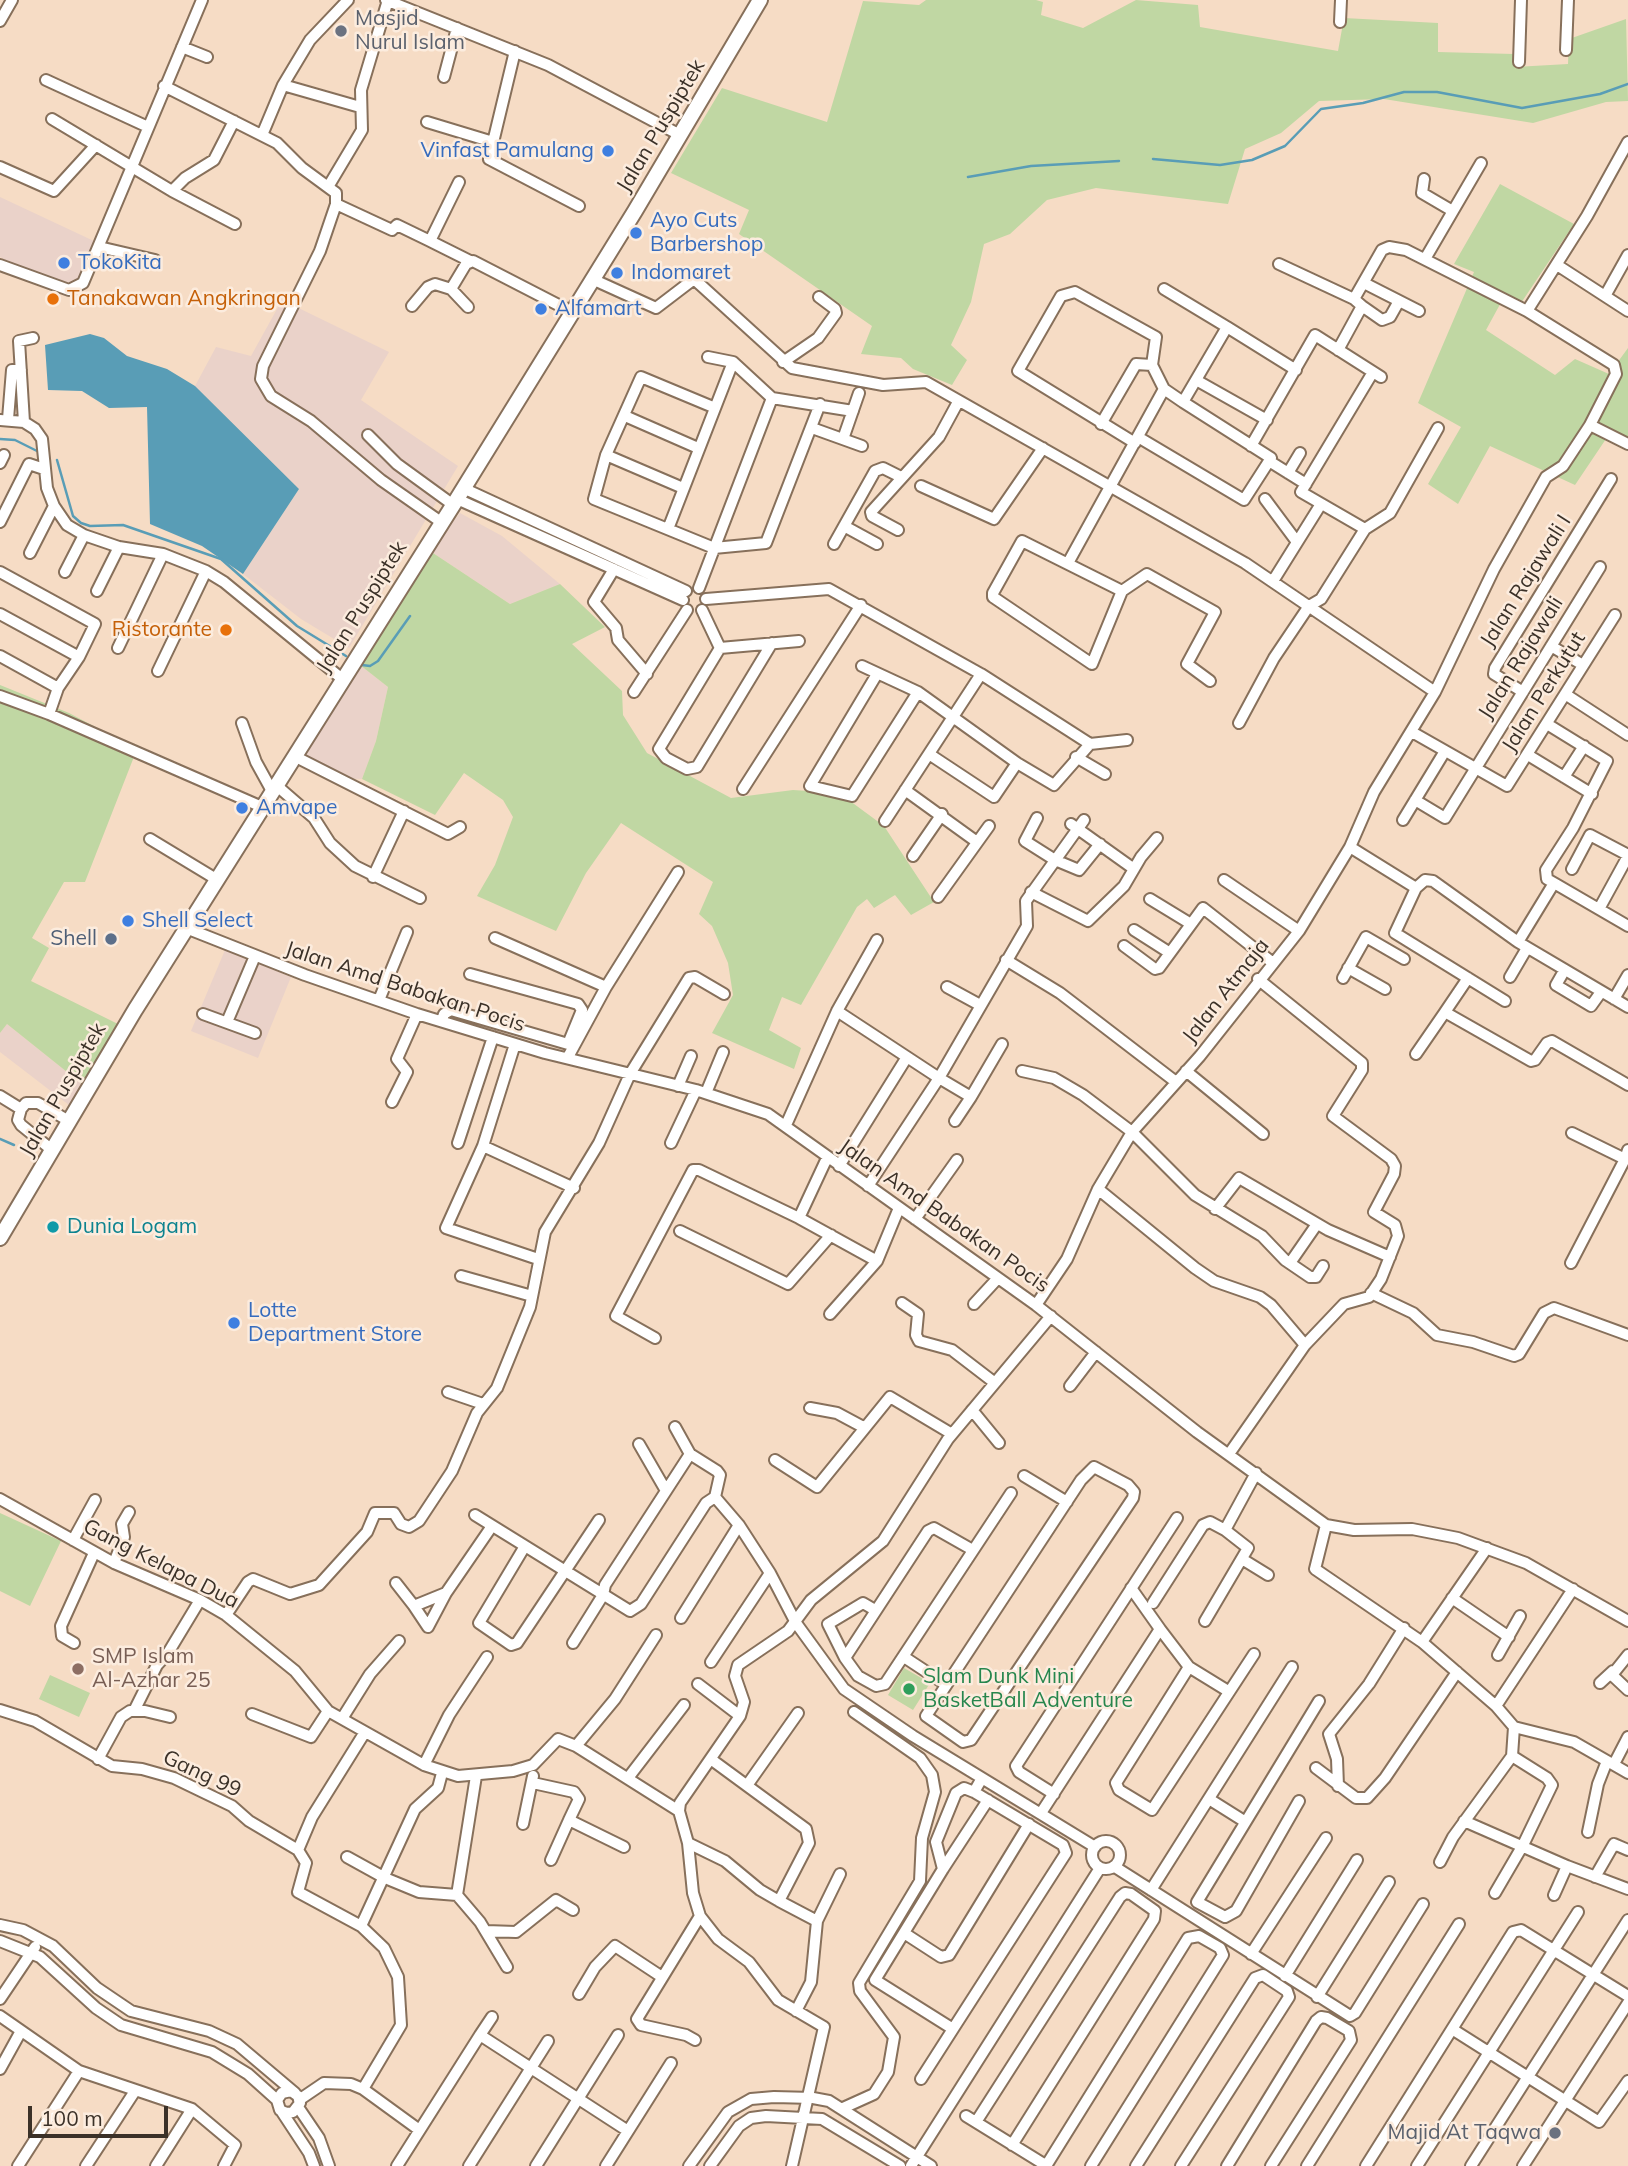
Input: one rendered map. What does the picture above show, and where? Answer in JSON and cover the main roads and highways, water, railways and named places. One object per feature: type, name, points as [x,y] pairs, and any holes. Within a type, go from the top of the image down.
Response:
[{"type":"main road","name":"Jalan Puspiptek","points":[[0,1238],[215,879],[593,279],[760,0]]},
{"type":"water","points":[[90,334],[104,338],[127,356],[167,369],[195,386],[299,489],[243,574],[202,546],[150,524],[147,407],[109,408],[82,391],[48,390],[45,345]]},
{"type":"waterway","points":[[1153,159],[1220,165],[1252,160],[1285,146],[1321,109],[1363,103],[1404,92],[1437,92],[1522,108],[1600,94],[1628,84]]},
{"type":"waterway","points":[[968,177],[1031,166],[1119,161]]},
{"type":"waterway","points":[[0,439],[15,440],[37,451]]},
{"type":"waterway","points":[[57,460],[73,516],[81,523],[90,526],[123,525],[221,559],[297,626],[346,656]]},
{"type":"waterway","points":[[362,665],[370,666],[378,661],[410,616]]},
{"type":"waterway","points":[[0,1139],[14,1145]]},
{"type":"place","name":"Masjid Nurul Islam","points":[[341,31]]},
{"type":"place","name":"Vinfast Pamulang","points":[[608,151]]},
{"type":"place","name":"Ayo Cuts Barbershop","points":[[636,233]]},
{"type":"place","name":"TokoKita","points":[[64,263]]},
{"type":"place","name":"Indomaret","points":[[617,273]]},
{"type":"place","name":"Tanakawan Angkringan","points":[[53,299]]},
{"type":"place","name":"Alfamart","points":[[541,309]]},
{"type":"place","name":"Ristorante","points":[[226,630]]},
{"type":"place","name":"Amvape","points":[[242,808]]},
{"type":"place","name":"Shell Select","points":[[128,921]]},
{"type":"place","name":"Shell","points":[[111,939]]},
{"type":"place","name":"Dunia Logam","points":[[53,1227]]},
{"type":"place","name":"Lotte Department Store","points":[[234,1323]]},
{"type":"place","name":"SMP Islam Al-Azhar 25","points":[[78,1669]]},
{"type":"place","name":"Slam Dunk Mini BasketBall Adventure","points":[[909,1689]]},
{"type":"place","name":"Majid At Taqwa","points":[[1555,2133]]}]
